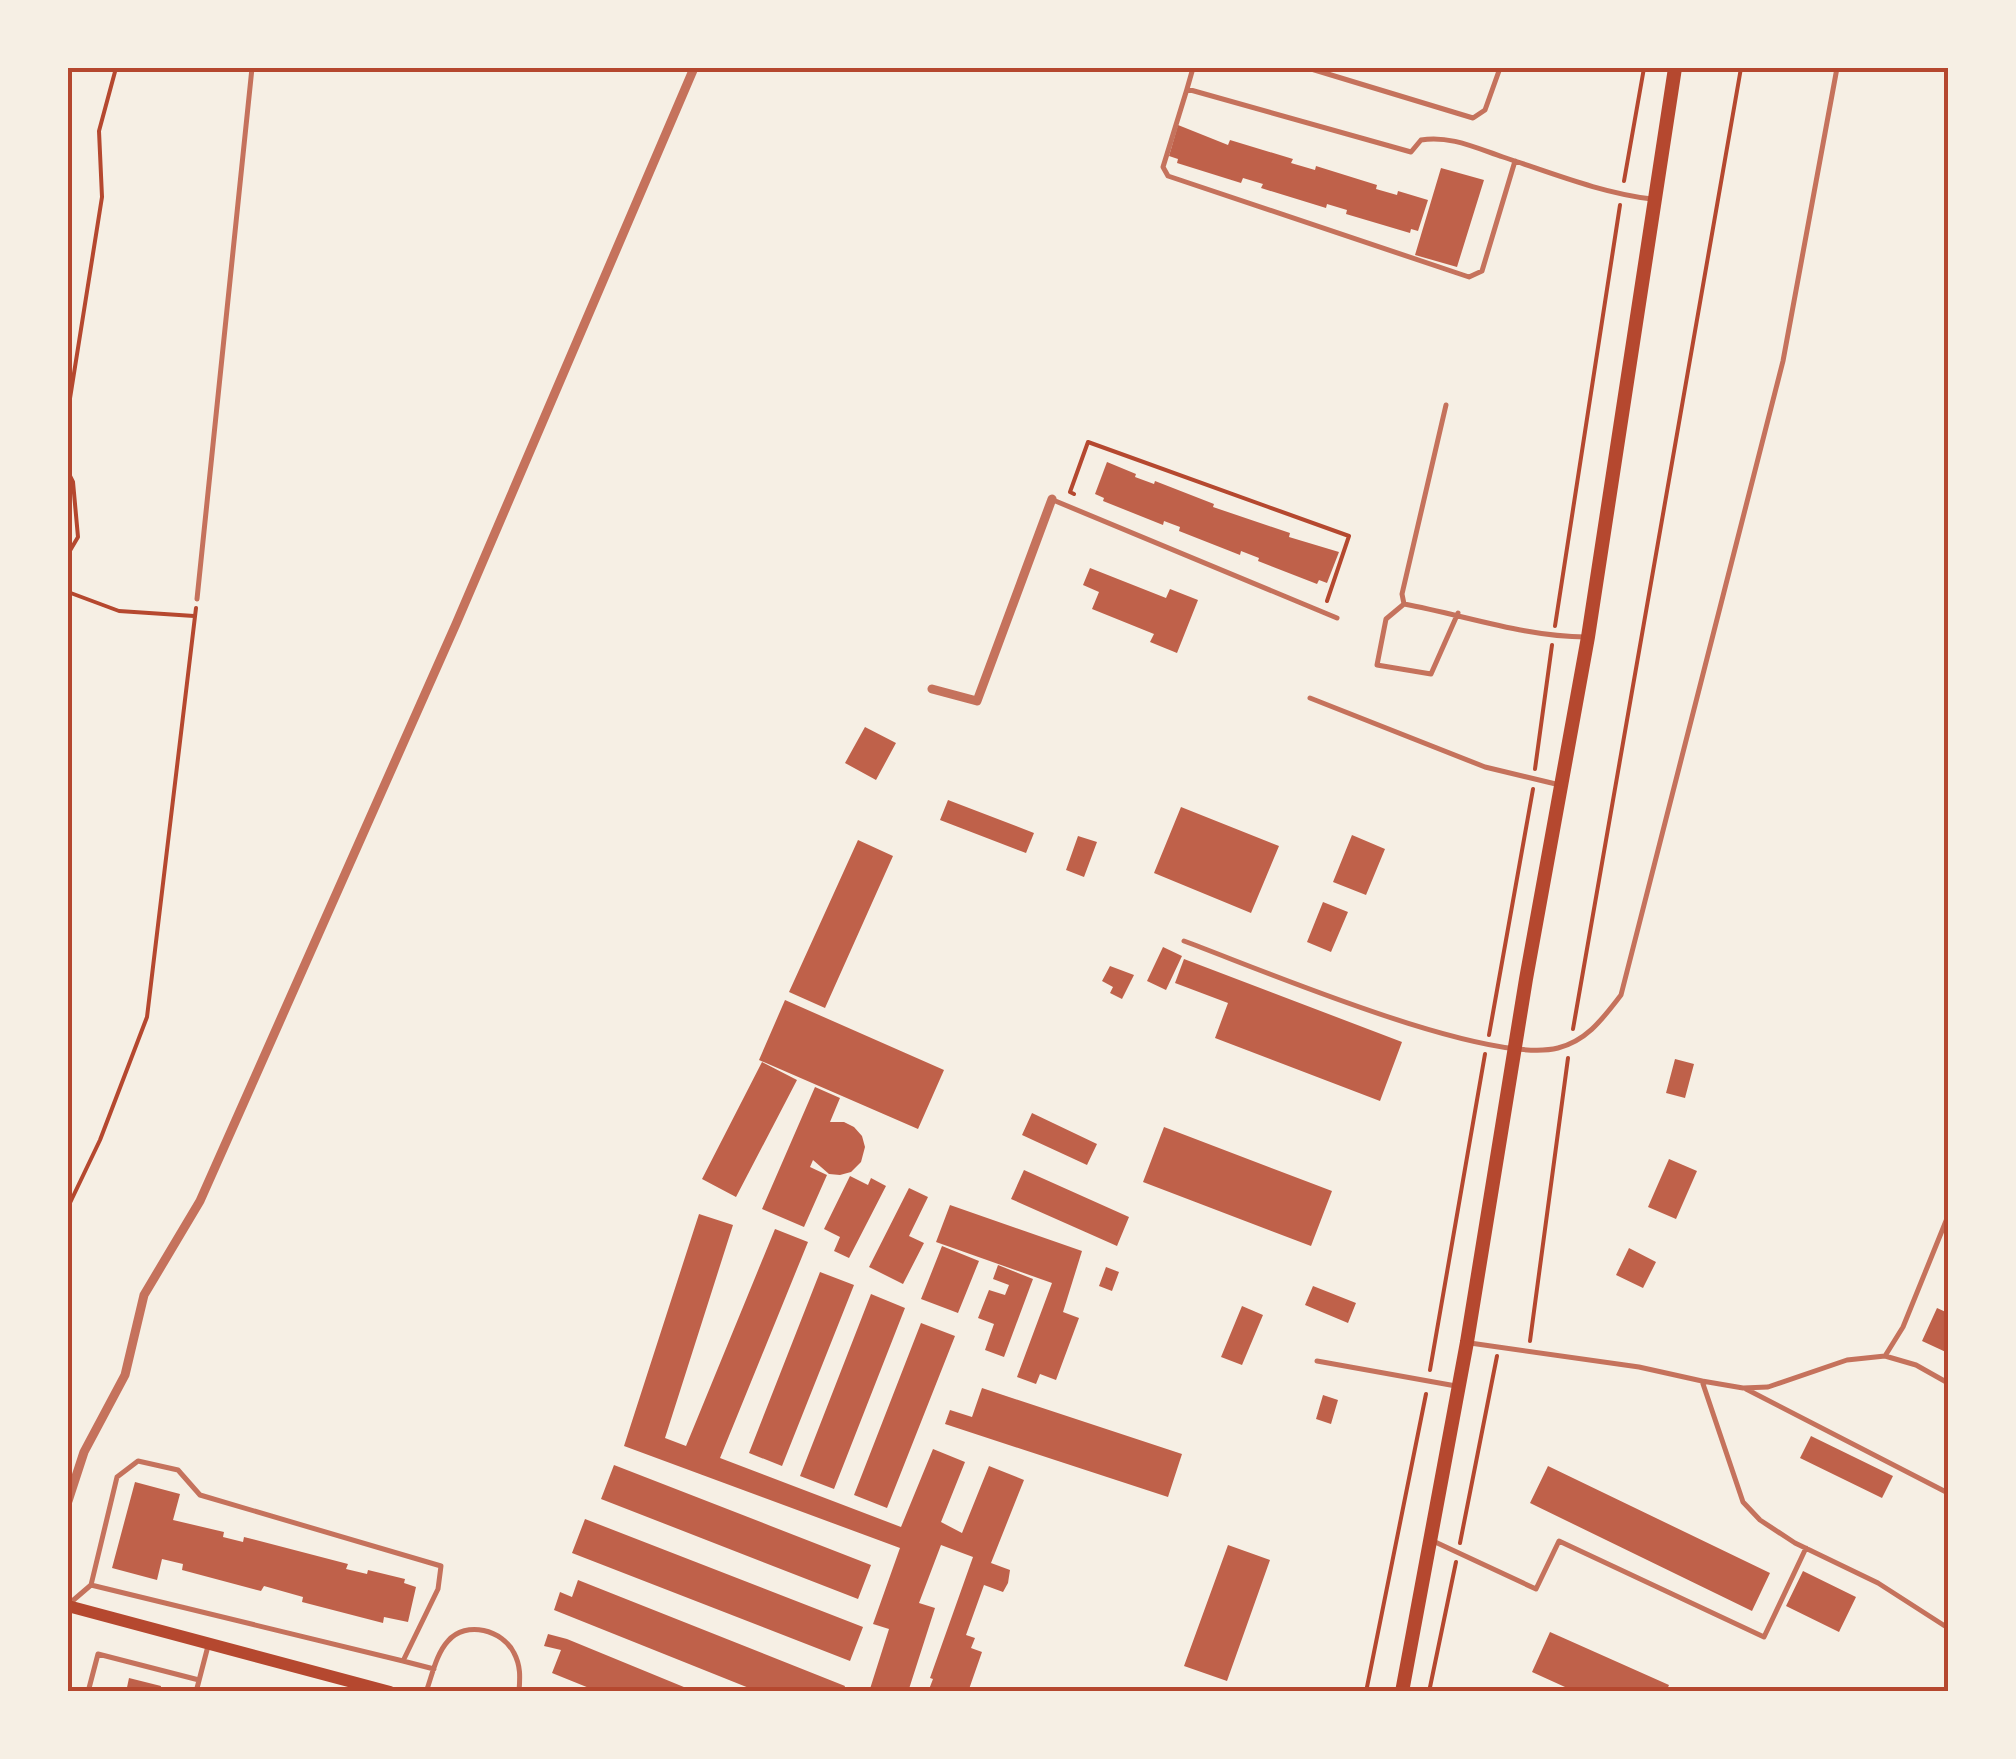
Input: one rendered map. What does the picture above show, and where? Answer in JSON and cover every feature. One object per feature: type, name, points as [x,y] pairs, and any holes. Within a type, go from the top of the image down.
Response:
[{"type":"main road","points":[[1402,1692],[1467,1342],[1514,1049],[1588,637],[1675,68]]},
{"type":"main road","points":[[68,1606],[390,1692]]},
{"type":"street","points":[[68,1501],[84,1452],[125,1374],[144,1295],[200,1201],[456,624],[694,68]]},
{"type":"street","points":[[932,689],[977,701],[1052,499]]},
{"type":"lane","points":[[197,599],[252,68]]},
{"type":"lane","points":[[1194,68],[1163,168],[1168,176],[1469,277],[1482,271],[1514,161]]},
{"type":"lane","points":[[1308,68],[1473,118],[1485,110],[1500,68]]},
{"type":"lane","points":[[1184,941],[1427,1029],[1514,1049],[1556,1049],[1590,1035],[1621,996],[1783,361],[1838,68]]},
{"type":"lane","points":[[1187,89],[1411,152],[1421,140],[1440,137],[1622,196],[1655,200]]},
{"type":"lane","points":[[1404,604],[1402,594],[1446,404]]},
{"type":"lane","points":[[1052,499],[1337,618]]},
{"type":"lane","points":[[1404,604],[1386,619],[1377,665],[1431,674],[1458,614]]},
{"type":"lane","points":[[1404,604],[1554,637],[1588,637]]},
{"type":"lane","points":[[1310,698],[1485,767],[1562,786]]},
{"type":"lane","points":[[1885,1356],[1902,1327],[1948,1216]]},
{"type":"lane","points":[[1467,1342],[1639,1367],[1744,1388],[1768,1387],[1847,1360],[1885,1356],[1916,1365],[1948,1383]]},
{"type":"lane","points":[[1318,1361],[1459,1387]]},
{"type":"lane","points":[[1702,1381],[1743,1502],[1760,1520],[1806,1548],[1878,1583],[1948,1628]]},
{"type":"lane","points":[[1744,1388],[1948,1492]]},
{"type":"lane","points":[[68,1606],[90,1585],[117,1477],[138,1461],[178,1470],[200,1495],[441,1566],[438,1589],[403,1661]]},
{"type":"lane","points":[[1430,1540],[1536,1589],[1559,1541],[1764,1637],[1806,1548]]},
{"type":"lane","points":[[90,1585],[434,1669]]},
{"type":"lane","points":[[426,1692],[450,1638],[471,1630],[501,1638],[513,1650],[520,1670],[519,1692]]},
{"type":"lane","points":[[196,1692],[209,1643]]},
{"type":"lane","points":[[88,1692],[98,1654],[199,1680]]},
{"type":"path","points":[[68,411],[102,197],[99,130],[116,68]]},
{"type":"path","points":[[1366,1692],[1428,1381],[1534,778],[1644,68]]},
{"type":"path","points":[[1528,1351],[1570,1043],[1741,68]]},
{"type":"path","points":[[1088,500],[1070,492],[1088,442],[1350,536],[1327,601],[1341,605]]},
{"type":"path","points":[[68,472],[78,537],[68,554]]},
{"type":"path","points":[[68,592],[118,611],[195,616]]},
{"type":"path","points":[[68,1207],[100,1140],[147,1017],[197,599]]},
{"type":"path","points":[[1429,1692],[1499,1347]]},
{"type":"building","points":[[1178,125],[1228,145],[1230,140],[1293,159],[1291,163],[1315,170],[1316,166],[1377,185],[1376,189],[1428,200],[1418,231],[1411,229],[1410,233],[1346,214],[1347,210],[1327,204],[1326,208],[1261,188],[1263,184],[1243,178],[1241,183],[1177,163],[1178,159],[1169,156]]},
{"type":"building","points":[[1441,168],[1484,180],[1457,267],[1415,255]]},
{"type":"building","points":[[1107,462],[1136,474],[1135,477],[1154,484],[1155,481],[1214,504],[1213,507],[1290,533],[1289,537],[1339,552],[1327,583],[1319,580],[1317,584],[1241,551],[1240,555],[1179,531],[1180,527],[1164,521],[1163,525],[1103,501],[1095,494]]},
{"type":"building","points":[[1090,568],[1166,598],[1170,589],[1198,600],[1177,653],[1150,642],[1154,634],[1092,609],[1099,592],[1083,585]]},
{"type":"building","points":[[865,727],[896,743],[876,780],[845,763]]},
{"type":"building","points":[[948,800],[1034,833],[1026,853],[940,820]]},
{"type":"building","points":[[1181,807],[1279,846],[1251,913],[1154,873]]},
{"type":"building","points":[[1352,835],[1385,849],[1366,895],[1333,882]]},
{"type":"building","points":[[1078,836],[1097,842],[1084,877],[1066,870]]},
{"type":"building","points":[[858,840],[893,856],[825,1008],[789,992]]},
{"type":"building","points":[[1323,902],[1348,912],[1331,952],[1307,942]]},
{"type":"building","points":[[1163,947],[1182,956],[1166,990],[1147,981]]},
{"type":"building","points":[[1184,959],[1402,1042],[1380,1101],[1215,1038],[1228,1003],[1175,983]]},
{"type":"building","points":[[1110,966],[1134,975],[1122,999],[1110,993],[1113,987],[1102,981]]},
{"type":"building","points":[[785,1000],[944,1070],[918,1129],[759,1060]]},
{"type":"building","points":[[1675,1059],[1694,1064],[1685,1098],[1666,1093]]},
{"type":"building","points":[[762,1062],[797,1080],[736,1197],[702,1179]]},
{"type":"building","points":[[815,1087],[840,1098],[830,1122],[854,1127],[865,1147],[861,1162],[851,1172],[840,1175],[829,1174],[813,1160],[810,1167],[827,1175],[804,1227],[762,1209]]},
{"type":"building","points":[[1032,1113],[1097,1144],[1087,1165],[1022,1135]]},
{"type":"building","points":[[1164,1127],[1332,1191],[1311,1246],[1143,1182]]},
{"type":"building","points":[[1669,1159],[1697,1171],[1676,1219],[1648,1207]]},
{"type":"building","points":[[1024,1170],[1129,1217],[1117,1246],[1011,1199]]},
{"type":"building","points":[[850,1176],[868,1185],[871,1178],[886,1186],[849,1258],[834,1251],[840,1237],[824,1229]]},
{"type":"building","points":[[909,1188],[928,1197],[909,1236],[924,1243],[903,1284],[869,1267]]},
{"type":"building","points":[[950,1205],[1082,1251],[1063,1312],[1079,1318],[1056,1380],[1040,1374],[1036,1384],[1017,1377],[1052,1283],[936,1242]]},
{"type":"building","points":[[699,1214],[733,1225],[665,1438],[686,1446],[775,1229],[808,1242],[720,1458],[901,1527],[933,1449],[965,1462],[941,1522],[962,1533],[989,1466],[1024,1480],[991,1563],[1010,1570],[1008,1583],[1003,1592],[984,1585],[966,1635],[975,1638],[971,1648],[982,1652],[968,1692],[928,1692],[973,1557],[941,1545],[919,1603],[935,1608],[908,1692],[869,1692],[889,1629],[873,1624],[900,1548],[624,1446]]},
{"type":"building","points":[[942,1246],[979,1261],[958,1313],[921,1299]]},
{"type":"building","points":[[1629,1248],[1656,1262],[1643,1288],[1616,1275]]},
{"type":"building","points":[[998,1265],[1033,1279],[1004,1357],[985,1350],[994,1324],[978,1318],[989,1290],[1005,1295],[1009,1285],[993,1279]]},
{"type":"building","points":[[1106,1267],[1119,1272],[1112,1291],[1099,1286]]},
{"type":"building","points":[[820,1272],[854,1285],[782,1466],[749,1453]]},
{"type":"building","points":[[1313,1286],[1356,1303],[1348,1323],[1305,1305]]},
{"type":"building","points":[[871,1294],[905,1308],[834,1489],[800,1476]]},
{"type":"building","points":[[1242,1306],[1263,1315],[1242,1365],[1221,1357]]},
{"type":"building","points":[[1937,1308],[1948,1313],[1948,1353],[1922,1341]]},
{"type":"building","points":[[921,1323],[955,1336],[887,1508],[854,1495]]},
{"type":"building","points":[[982,1388],[1182,1454],[1168,1497],[945,1424],[950,1410],[972,1417]]},
{"type":"building","points":[[1323,1395],[1338,1400],[1331,1424],[1316,1419]]},
{"type":"building","points":[[1811,1436],[1893,1476],[1882,1498],[1800,1458]]},
{"type":"building","points":[[614,1465],[871,1565],[858,1599],[601,1499]]},
{"type":"building","points":[[1548,1466],[1770,1573],[1752,1611],[1530,1503]]},
{"type":"building","points":[[135,1482],[180,1494],[173,1520],[224,1532],[223,1537],[243,1542],[244,1537],[348,1564],[346,1569],[405,1579],[404,1583],[416,1587],[408,1622],[384,1617],[383,1623],[302,1602],[303,1597],[264,1586],[261,1591],[182,1570],[183,1564],[162,1559],[157,1580],[112,1568]]},
{"type":"building","points":[[585,1519],[863,1627],[850,1661],[572,1553]]},
{"type":"building","points":[[1228,1545],[1270,1560],[1227,1681],[1184,1666]]},
{"type":"building","points":[[1803,1571],[1856,1597],[1839,1632],[1786,1606]]},
{"type":"building","points":[[578,1580],[845,1686],[843,1692],[759,1692],[554,1610],[560,1592],[572,1597]]},
{"type":"building","points":[[1550,1632],[1669,1685],[1666,1692],[1576,1692],[1532,1672]]},
{"type":"building","points":[[548,1634],[696,1692],[599,1692],[552,1673],[561,1650],[544,1646]]},
{"type":"building","points":[[129,1678],[161,1686],[160,1692],[126,1692]]}]
